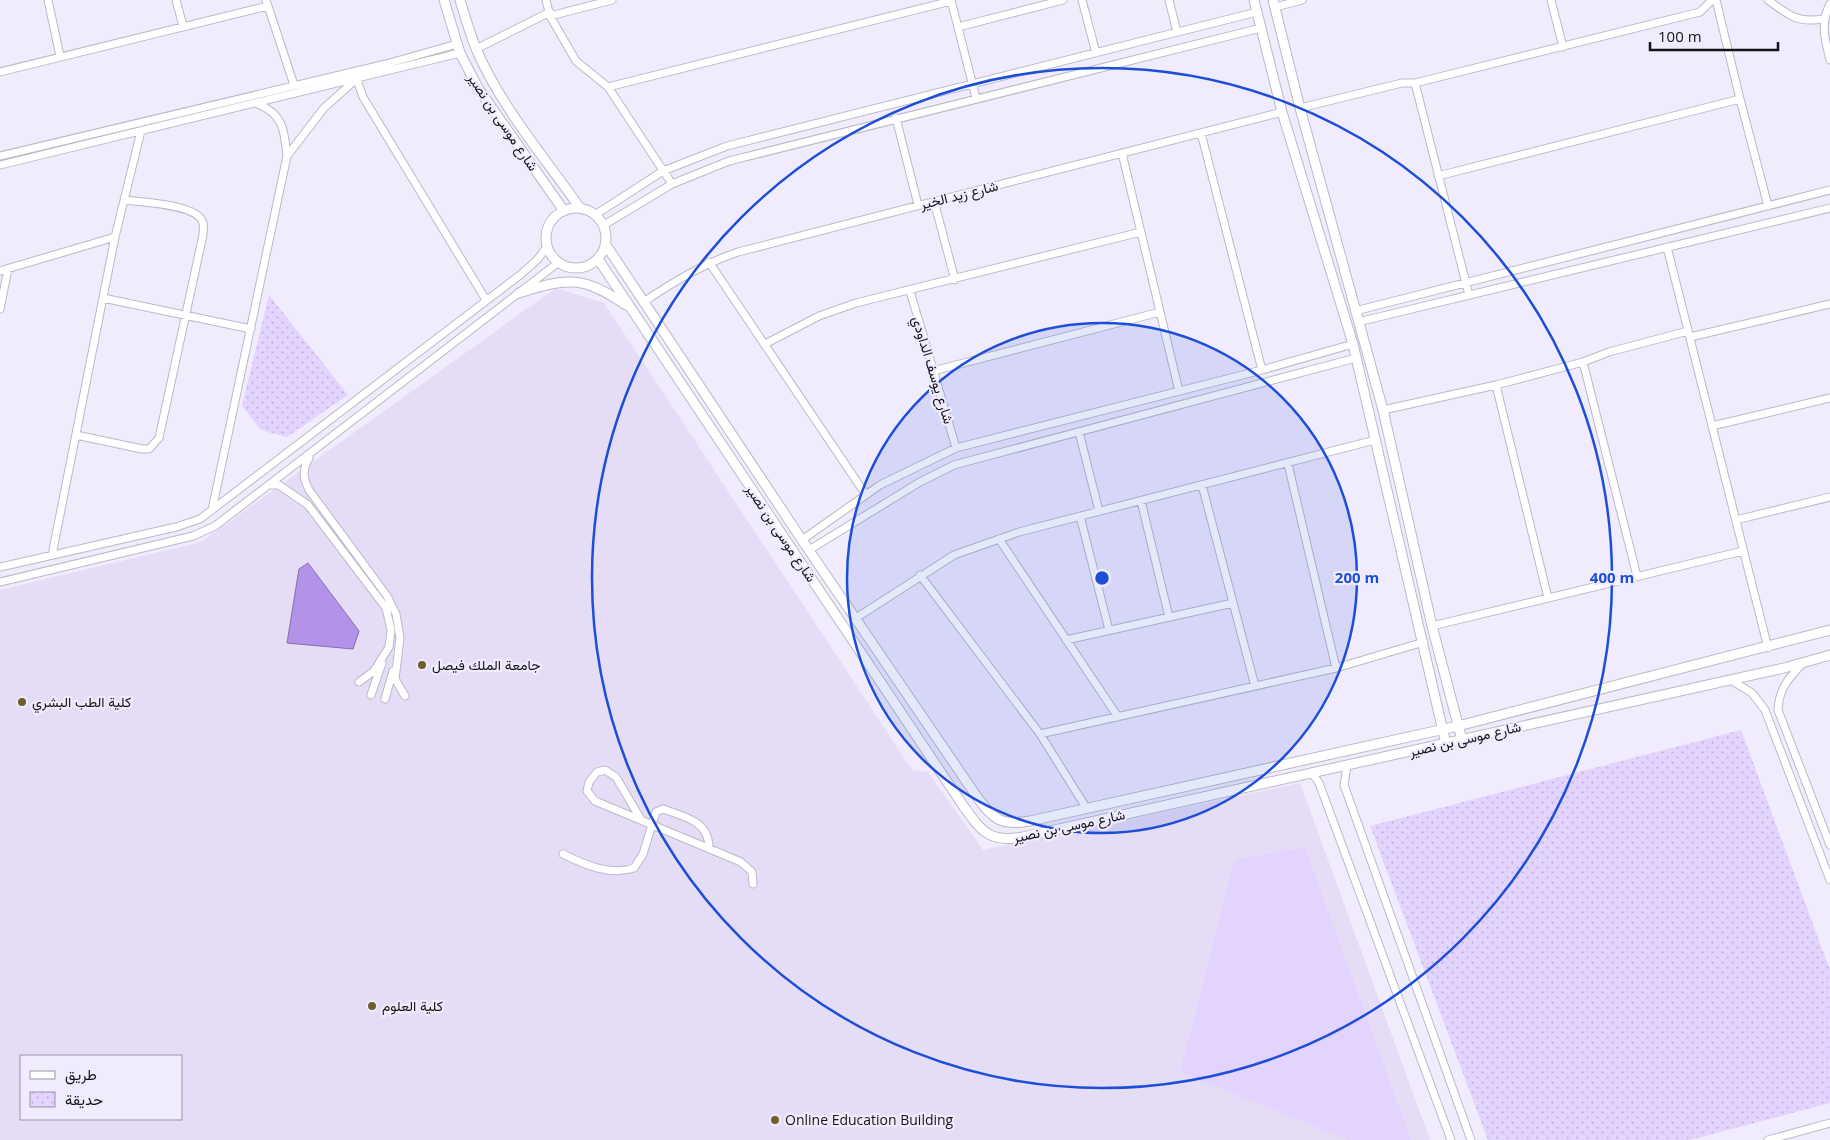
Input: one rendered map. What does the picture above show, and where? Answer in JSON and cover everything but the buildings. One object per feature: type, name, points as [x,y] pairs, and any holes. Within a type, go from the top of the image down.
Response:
[{"type":"street","points":[[48,0],[60,56]]},
{"type":"street","points":[[176,0],[183,26]]},
{"type":"street","name":"شارع موسى بن نصير","points":[[444,0],[456,44],[478,88],[564,211]]},
{"type":"street","name":"شارع موسى بن نصير","points":[[460,0],[476,49],[506,103],[580,208]]},
{"type":"street","points":[[546,0],[550,14],[576,61],[608,88],[672,184]]},
{"type":"street","points":[[476,49],[550,14],[612,0]]},
{"type":"street","points":[[608,88],[951,0],[976,98]]},
{"type":"street","points":[[958,27],[1063,0]]},
{"type":"street","points":[[1082,0],[1096,53]]},
{"type":"street","points":[[1169,0],[1178,32]]},
{"type":"street","points":[[1254,0],[1282,112],[1353,344],[1424,642],[1446,744]]},
{"type":"street","points":[[1302,0],[1274,4],[1300,108],[1383,410],[1432,626],[1462,740]]},
{"type":"street","points":[[1552,0],[1563,46]]},
{"type":"street","points":[[1300,108],[1402,83],[1415,83],[1700,12],[1714,0],[1768,206]]},
{"type":"street","points":[[1768,0],[1794,19],[1806,22],[1824,19]]},
{"type":"street","points":[[0,72],[267,3],[294,85]]},
{"type":"street","points":[[1830,4],[1824,19],[1824,36],[1830,60]]},
{"type":"street","points":[[595,215],[663,171],[727,146],[1257,12]]},
{"type":"street","points":[[604,225],[672,184],[730,161],[1261,28]]},
{"type":"street","points":[[0,156],[355,71],[456,44]]},
{"type":"street","points":[[0,165],[460,54]]},
{"type":"street","points":[[355,71],[368,104],[486,300]]},
{"type":"street","points":[[288,156],[324,108],[357,79]]},
{"type":"street","points":[[1415,83],[1469,295]]},
{"type":"street","points":[[1438,176],[1740,99]]},
{"type":"street","points":[[212,510],[288,156],[282,125],[278,116],[270,109],[258,104]]},
{"type":"street","name":"شارع زيد الخير","points":[[645,301],[684,275],[709,262],[738,252],[1282,112]]},
{"type":"street","points":[[896,118],[918,205]]},
{"type":"street","points":[[52,555],[115,237],[141,131]]},
{"type":"street","points":[[1201,133],[1262,370]]},
{"type":"street","points":[[1122,153],[1179,391]]},
{"type":"street","points":[[1355,311],[1830,190]]},
{"type":"street","points":[[76,435],[142,449],[149,449],[159,438],[203,235],[203,222],[197,214],[186,208],[124,200]]},
{"type":"street","points":[[934,201],[955,280]]},
{"type":"street","points":[[580,208],[595,215],[604,225],[606,245],[598,259],[587,266],[577,268],[559,262],[548,247],[548,228],[553,219],[564,211],[580,208]]},
{"type":"street","points":[[1358,322],[1830,208]]},
{"type":"street","points":[[765,344],[819,316],[856,303],[955,280],[1141,232]]},
{"type":"street","points":[[0,271],[115,237]]},
{"type":"street","name":"شارع موسى بن نصير","points":[[606,245],[802,540],[977,797],[997,820],[1014,824],[1458,726],[1768,648],[1830,630]]},
{"type":"street","points":[[0,567],[176,527],[200,519],[486,300],[537,260],[548,247]]},
{"type":"street","points":[[1667,247],[1768,648]]},
{"type":"street","name":"شارع موسى بن نصير","points":[[598,259],[964,807],[986,833],[996,838],[1009,840],[1023,838],[1732,680],[1830,655]]},
{"type":"street","points":[[0,582],[193,536],[215,526],[559,262]]},
{"type":"street","points":[[709,262],[866,494]]},
{"type":"street","points":[[0,309],[8,269]]},
{"type":"street","points":[[519,293],[550,283],[578,282],[598,288],[632,309]]},
{"type":"street","name":"شارع يوسف الداودي","points":[[910,291],[956,448]]},
{"type":"street","points":[[103,298],[250,329]]},
{"type":"street","points":[[1383,410],[1496,385],[1583,362],[1609,352],[1830,304]]},
{"type":"street","points":[[934,371],[1160,312]]},
{"type":"street","points":[[802,540],[866,494],[956,448],[1262,370],[1353,344]]},
{"type":"street","points":[[809,550],[920,482],[954,465],[1356,358]]},
{"type":"street","points":[[1583,362],[1637,576]]},
{"type":"street","points":[[1496,385],[1548,598]]},
{"type":"street","points":[[1712,426],[1830,398]]},
{"type":"street","points":[[1049,425],[1052,438]]},
{"type":"street","points":[[1079,432],[1099,511]]},
{"type":"street","points":[[856,618],[920,575],[954,555],[1019,532],[1375,440]]},
{"type":"street","points":[[311,454],[304,465],[304,479],[309,490],[388,596],[396,614],[400,638],[385,699]]},
{"type":"street","points":[[1288,464],[1336,668]]},
{"type":"street","points":[[270,485],[279,485],[308,505],[386,608],[391,630],[389,647],[371,696]]},
{"type":"street","points":[[1202,485],[1255,686]]},
{"type":"street","points":[[1736,520],[1830,497]]},
{"type":"street","points":[[1141,501],[1169,617]]},
{"type":"street","points":[[1080,516],[1109,630]]},
{"type":"street","points":[[999,539],[1118,717]]},
{"type":"street","points":[[1432,626],[1743,551]]},
{"type":"street","points":[[920,575],[1040,734],[1087,808]]},
{"type":"street","points":[[1066,640],[1233,603]]},
{"type":"street","points":[[1040,734],[1336,668],[1424,642]]},
{"type":"street","points":[[358,682],[374,671],[383,660]]},
{"type":"street","points":[[395,662],[395,679],[405,696]]},
{"type":"street","points":[[1803,663],[1783,685],[1779,696],[1778,710],[1830,845]]},
{"type":"street","points":[[1732,680],[1752,693],[1765,710],[1830,880]]},
{"type":"street","points":[[1347,766],[1344,785],[1472,1140]]},
{"type":"street","points":[[640,818],[616,778],[605,770],[596,772],[589,782],[587,792],[595,801],[653,823],[749,868],[753,884]]},
{"type":"street","points":[[1312,773],[1320,783],[1451,1140]]},
{"type":"street","points":[[563,854],[596,868],[621,873],[634,868],[643,854],[656,812],[664,809],[700,824],[709,837],[709,848]]},
{"type":"street","points":[[1768,1140],[1830,1123]]},
{"type":"shaded area","name":"جامعة الملك فيصل","points":[[556,288],[604,303],[912,770],[928,772],[983,850],[1300,783],[1430,1140],[0,1140],[0,590],[201,542]]},
{"type":"shaded area","points":[[308,563],[359,631],[353,649],[287,643],[299,569]]},
{"type":"green space","points":[[269,295],[348,395],[287,437],[261,430],[242,406]]},
{"type":"green space","points":[[1741,730],[1830,970],[1830,1103],[1690,1140],[1488,1140],[1370,826]]},
{"type":"green space","points":[[1305,847],[1411,1140],[1348,1140],[1180,1072],[1234,860]]},
{"type":"place","name":"جامعة الملك فيصل","points":[[422,665]]},
{"type":"place","name":"كلية الطب البشري","points":[[22,702]]},
{"type":"place","name":"كلية العلوم","points":[[372,1006]]},
{"type":"place","name":"Online Education Building","points":[[775,1120]]}]
